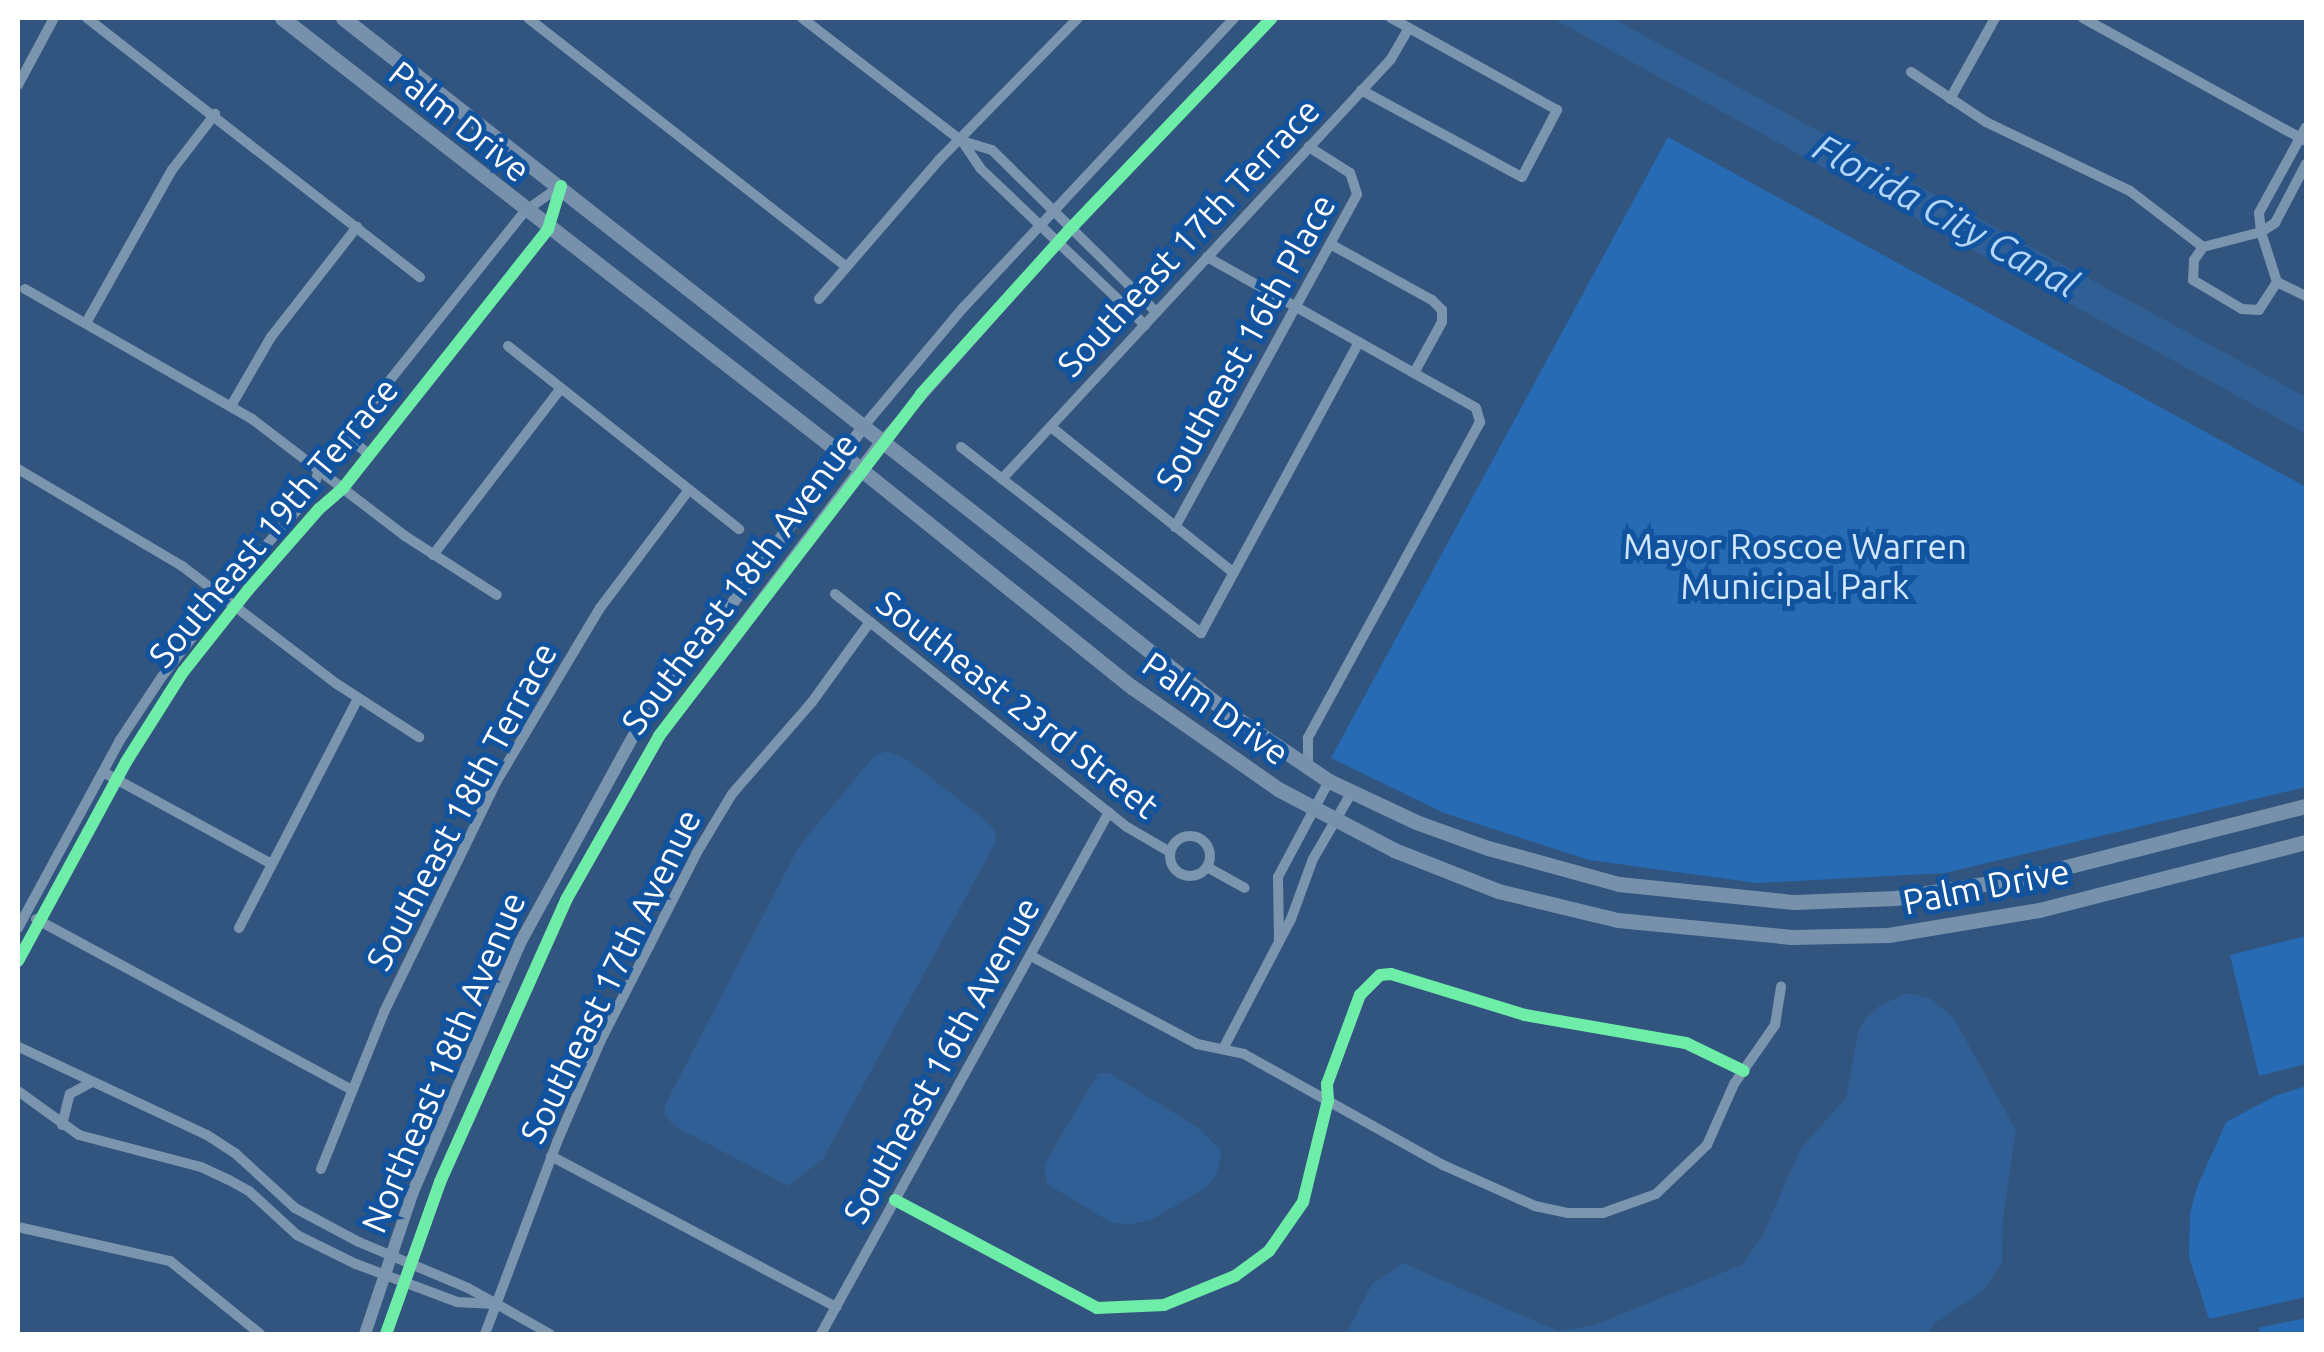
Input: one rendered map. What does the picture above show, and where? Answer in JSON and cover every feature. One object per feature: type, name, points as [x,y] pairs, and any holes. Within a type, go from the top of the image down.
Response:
[{"type":"main road","name":"Palm Drive","points":[[282,18],[524,211],[843,454],[1132,687],[1313,811],[1498,891],[1618,920],[1791,937],[1888,935],[2039,910],[2306,842]]},
{"type":"main road","name":"Palm Drive","points":[[343,18],[1153,656],[1284,751],[1329,782],[1488,848],[1620,884],[1794,902],[1895,898],[2028,876],[2306,806]]},
{"type":"street","points":[[18,85],[54,18]]},
{"type":"street","points":[[87,18],[420,277]]},
{"type":"street","points":[[528,18],[844,266]]},
{"type":"street","points":[[802,18],[962,141],[980,168],[1145,325]]},
{"type":"street","points":[[819,299],[939,160],[962,141],[1078,18]]},
{"type":"street","name":"Southeast 18th Avenue","points":[[863,427],[1039,225],[1234,18]]},
{"type":"street","name":"Southeast 18th Avenue","points":[[402,1282],[440,1182],[566,900],[649,753],[700,678],[746,625],[882,442],[1072,226],[1272,18]]},
{"type":"street","points":[[1361,90],[1522,177],[1557,110],[1390,18]]},
{"type":"street","points":[[1950,98],[1995,18]]},
{"type":"street","points":[[2083,18],[2305,135],[2259,213],[2277,282],[2306,296]]},
{"type":"street","name":"Southeast 17th Terrace","points":[[1002,479],[1390,58],[1409,28]]},
{"type":"street","points":[[1910,72],[1986,122],[2130,191],[2203,246]]},
{"type":"street","points":[[86,322],[172,170],[214,114]]},
{"type":"street","points":[[962,141],[992,150],[1156,312]]},
{"type":"street","name":"Southeast 16th Place","points":[[1175,526],[1358,194],[1357,182],[1309,147]]},
{"type":"street","points":[[2277,282],[2259,310],[2242,310],[2193,280],[2194,260],[2203,246],[2261,232],[2275,223],[2306,164]]},
{"type":"street","name":"Southeast 19th Terrace","points":[[18,928],[102,772],[161,678],[222,597],[300,507],[313,490],[318,469],[524,211],[561,186]]},
{"type":"street","name":"Southeast 19th Terrace","points":[[18,961],[117,779],[183,672],[234,606],[319,509],[344,488],[548,229],[561,186]]},
{"type":"street","points":[[232,406],[271,337],[357,227]]},
{"type":"street","points":[[1330,244],[1432,300],[1442,310],[1442,322],[1414,373]]},
{"type":"street","points":[[1207,257],[1476,408],[1480,422],[1308,738],[1308,768]]},
{"type":"street","points":[[25,289],[232,406],[433,554],[498,595]]},
{"type":"street","points":[[961,448],[1201,634],[1359,342]]},
{"type":"street","points":[[508,346],[739,529]]},
{"type":"street","points":[[433,554],[561,388]]},
{"type":"street","points":[[1050,426],[1234,573]]},
{"type":"street","name":"Northeast 18th Avenue","points":[[365,1334],[412,1194],[520,943],[633,736],[863,427]]},
{"type":"street","points":[[345,435],[370,455]]},
{"type":"street","points":[[18,468],[138,538],[358,698],[419,737]]},
{"type":"street","name":"Southeast 18th Terrace","points":[[321,1169],[424,925],[495,784],[600,608],[689,490]]},
{"type":"street","name":"Southeast 23rd Street","points":[[835,594],[1109,812],[1170,852]]},
{"type":"street","name":"Southeast 17th Avenue","points":[[486,1334],[551,1156],[601,1040],[696,854],[732,794],[812,702],[870,622]]},
{"type":"street","points":[[238,928],[358,698]]},
{"type":"street","points":[[1284,751],[1308,738]]},
{"type":"street","points":[[102,772],[272,864]]},
{"type":"street","points":[[1279,942],[1278,878],[1329,782]]},
{"type":"street","points":[[1223,1050],[1279,942],[1298,888],[1352,792]]},
{"type":"street","name":"Southeast 16th Avenue","points":[[821,1334],[1109,812]]},
{"type":"street","points":[[1197,838],[1210,853],[1207,867],[1192,876],[1179,874],[1171,865],[1170,852],[1177,841],[1197,838]]},
{"type":"street","points":[[1207,867],[1245,888]]},
{"type":"street","points":[[25,913],[352,1089]]},
{"type":"street","points":[[1030,956],[1197,1044],[1244,1054],[1443,1164],[1535,1206],[1603,1212],[1656,1194],[1707,1146],[1744,1071],[1775,1026],[1781,986]]},
{"type":"street","points":[[896,1200],[1097,1308],[1164,1305],[1235,1276],[1269,1251],[1304,1202],[1328,1100],[1328,1084],[1360,995],[1380,975],[1392,974],[1525,1015],[1686,1042],[1744,1071]]},
{"type":"street","points":[[18,1048],[207,1136],[234,1153],[296,1208],[410,1260],[550,1334]]},
{"type":"street","points":[[62,1125],[70,1094],[92,1082]]},
{"type":"street","points":[[18,1090],[62,1125],[108,1146],[201,1167],[229,1180],[249,1191],[298,1236],[385,1276],[457,1302],[494,1304]]},
{"type":"street","points":[[551,1156],[836,1307]]},
{"type":"street","points":[[18,1227],[170,1261],[260,1334]]},
{"type":"street","name":"Northeast 18th Avenue","points":[[386,1334],[402,1282]]},
{"type":"green space","name":"Mayor Roscoe Warren Municipal Park","points":[[1668,137],[2306,487],[2306,787],[1945,873],[1757,883],[1589,860],[1444,813],[1331,758]]},
{"type":"green space","points":[[2306,936],[2306,1064],[2259,1076],[2230,955]]},
{"type":"green space","points":[[2306,1086],[2306,1297],[2209,1319],[2189,1257],[2190,1213],[2197,1187],[2226,1122],[2275,1096]]},
{"type":"green space","points":[[2306,1318],[2306,1334],[2261,1334],[2258,1328]]},
{"type":"water","name":"Florida City Canal","points":[[1552,18],[1612,18],[2306,397],[2306,434]]},
{"type":"water","points":[[887,751],[908,760],[987,821],[995,831],[996,842],[823,1159],[788,1186],[674,1126],[664,1113],[666,1103],[799,846],[874,756]]},
{"type":"water","points":[[1907,993],[1930,998],[1953,1017],[2016,1130],[2003,1219],[2002,1263],[1983,1291],[1935,1323],[1927,1334],[1346,1334],[1372,1284],[1403,1263],[1558,1331],[1595,1325],[1741,1265],[1762,1237],[1800,1149],[1846,1098],[1858,1032],[1865,1019],[1879,1006]]},
{"type":"water","points":[[1098,1073],[1109,1073],[1199,1128],[1222,1152],[1216,1176],[1206,1188],[1151,1220],[1128,1225],[1110,1222],[1047,1184],[1044,1165]]},
{"type":"cycle path","points":[[386,1334],[440,1182],[566,900],[659,736],[921,394],[1072,227],[1272,18]]},
{"type":"cycle path","points":[[18,961],[126,762],[183,672],[248,590],[319,509],[343,488],[548,229],[561,186]]},
{"type":"cycle path","points":[[895,1200],[1097,1308],[1164,1305],[1235,1276],[1269,1251],[1303,1202],[1328,1100],[1327,1084],[1360,995],[1380,975],[1391,974],[1525,1015],[1686,1043],[1744,1071]]}]
